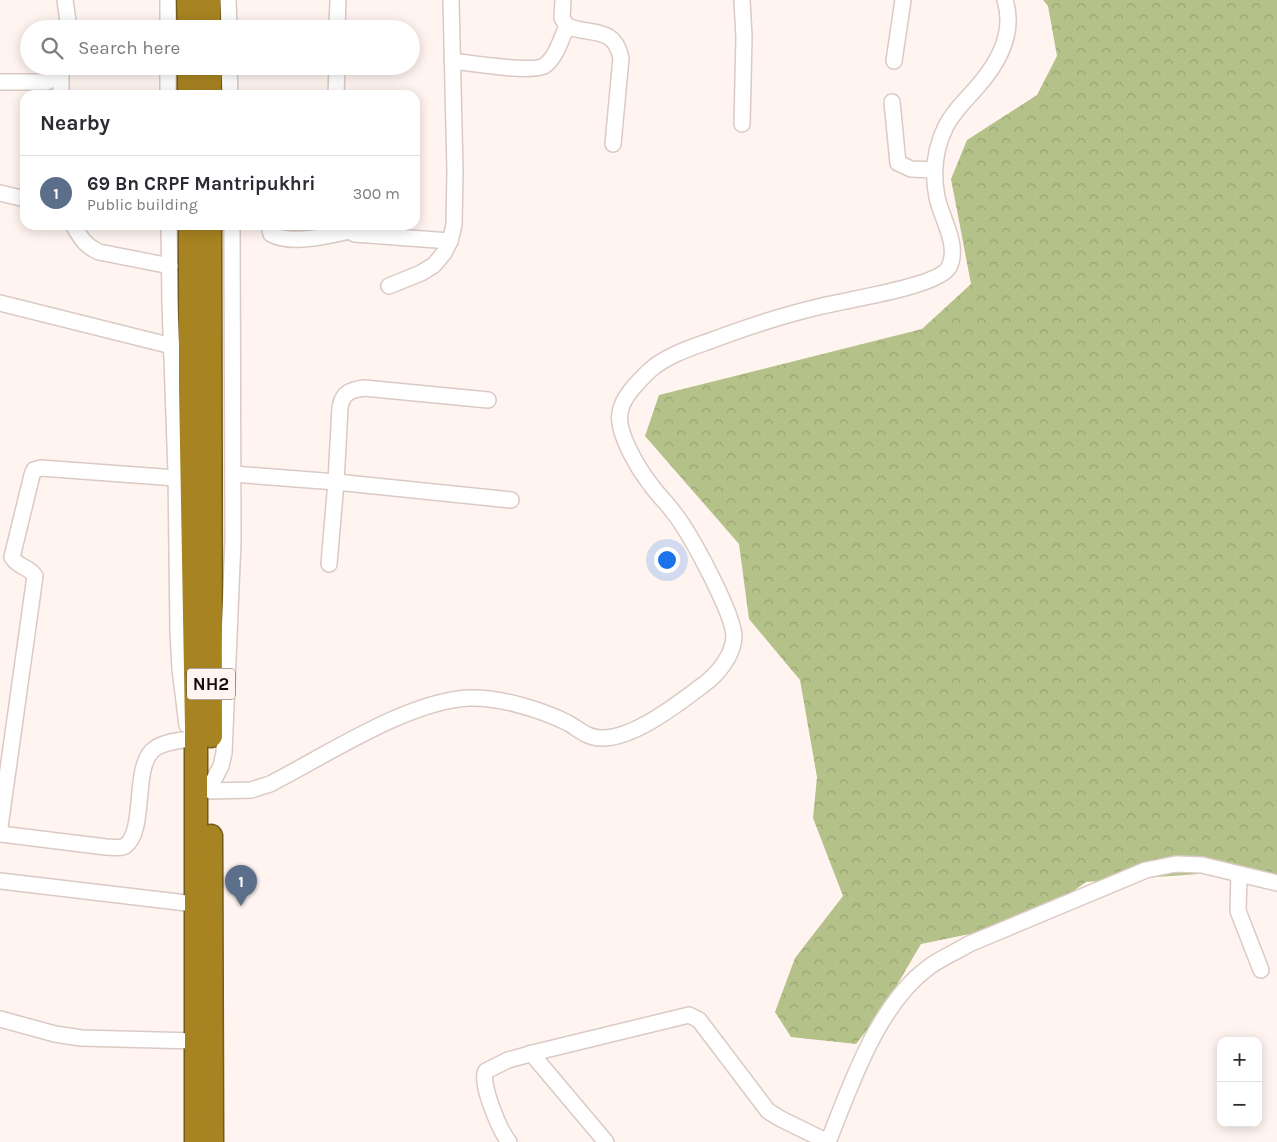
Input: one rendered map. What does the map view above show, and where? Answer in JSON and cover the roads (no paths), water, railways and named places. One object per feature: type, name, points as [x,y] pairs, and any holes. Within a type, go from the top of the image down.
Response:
[{"type":"highway","points":[[188,0],[188,20]]},
{"type":"highway","points":[[209,0],[209,20]]},
{"type":"highway","points":[[189,75],[189,90]]},
{"type":"highway","points":[[210,75],[210,90]]},
{"type":"highway","name":"NH2","points":[[190,230],[190,389],[206,790],[212,1142]]},
{"type":"highway","name":"NH2","points":[[196,1142],[194,1041],[196,904],[206,790],[210,230]]},
{"type":"street","points":[[65,0],[68,20]]},
{"type":"street","points":[[168,0],[168,20]]},
{"type":"street","points":[[228,0],[229,20]]},
{"type":"street","points":[[338,0],[338,20]]},
{"type":"street","points":[[389,286],[421,273],[434,265],[444,253],[450,241],[454,225],[455,171],[451,0]]},
{"type":"street","points":[[563,0],[562,18],[567,26],[607,35],[619,49],[621,58],[613,144]]},
{"type":"street","points":[[742,0],[744,37],[742,124]]},
{"type":"street","points":[[894,61],[904,0]]},
{"type":"street","points":[[206,790],[251,790],[270,784],[376,728],[431,705],[470,698],[496,701],[545,713],[570,724],[590,737],[608,738],[624,735],[643,726],[711,679],[732,649],[734,637],[731,620],[712,579],[685,529],[648,481],[635,459],[621,428],[619,414],[621,408],[628,394],[653,367],[681,352],[752,325],[821,306],[923,283],[947,271],[952,249],[951,240],[937,200],[934,170],[940,139],[957,108],[988,73],[998,57],[1005,42],[1009,26],[1009,16],[1005,0]]},
{"type":"street","points":[[452,61],[527,69],[543,66],[550,60],[558,47],[567,26]]},
{"type":"street","points":[[0,82],[47,82],[57,75]]},
{"type":"street","points":[[61,75],[61,90]]},
{"type":"street","points":[[168,75],[168,90]]},
{"type":"street","points":[[229,75],[230,90]]},
{"type":"street","points":[[336,75],[336,90]]},
{"type":"street","points":[[892,102],[898,163],[911,169],[934,170]]},
{"type":"street","points":[[0,193],[20,198]]},
{"type":"street","points":[[76,230],[81,240],[89,248],[99,252],[170,266]]},
{"type":"street","points":[[170,230],[180,668],[189,739],[206,790]]},
{"type":"street","points":[[206,790],[221,766],[224,753],[234,541],[232,230]]},
{"type":"street","points":[[270,230],[271,234],[282,238],[321,237],[340,230]]},
{"type":"street","points":[[352,230],[369,236],[450,241]]},
{"type":"street","points":[[0,303],[172,346]]},
{"type":"street","points":[[329,564],[340,407],[344,395],[351,390],[364,388],[488,400]]},
{"type":"street","points":[[0,827],[35,576],[32,572],[14,563],[12,558],[34,470],[41,468],[176,478]]},
{"type":"street","points":[[234,474],[336,482],[511,500]]},
{"type":"street","points":[[0,834],[106,847],[120,848],[126,845],[133,837],[146,762],[150,752],[157,747],[189,739]]},
{"type":"street","points":[[509,1142],[504,1136],[497,1120],[484,1079],[484,1073],[489,1068],[531,1054],[682,1016],[694,1016],[768,1111],[828,1142],[874,1034],[892,1006],[928,967],[969,944],[1146,870],[1176,864],[1202,865],[1277,883]]},
{"type":"street","points":[[1239,874],[1238,911],[1261,970]]},
{"type":"street","points":[[0,881],[196,904]]},
{"type":"street","points":[[0,1019],[55,1034],[81,1038],[194,1041]]},
{"type":"street","points":[[531,1054],[606,1142]]},
{"type":"place","name":"69 Bn CRPF Mantripukhri","points":[[241,906]]}]
